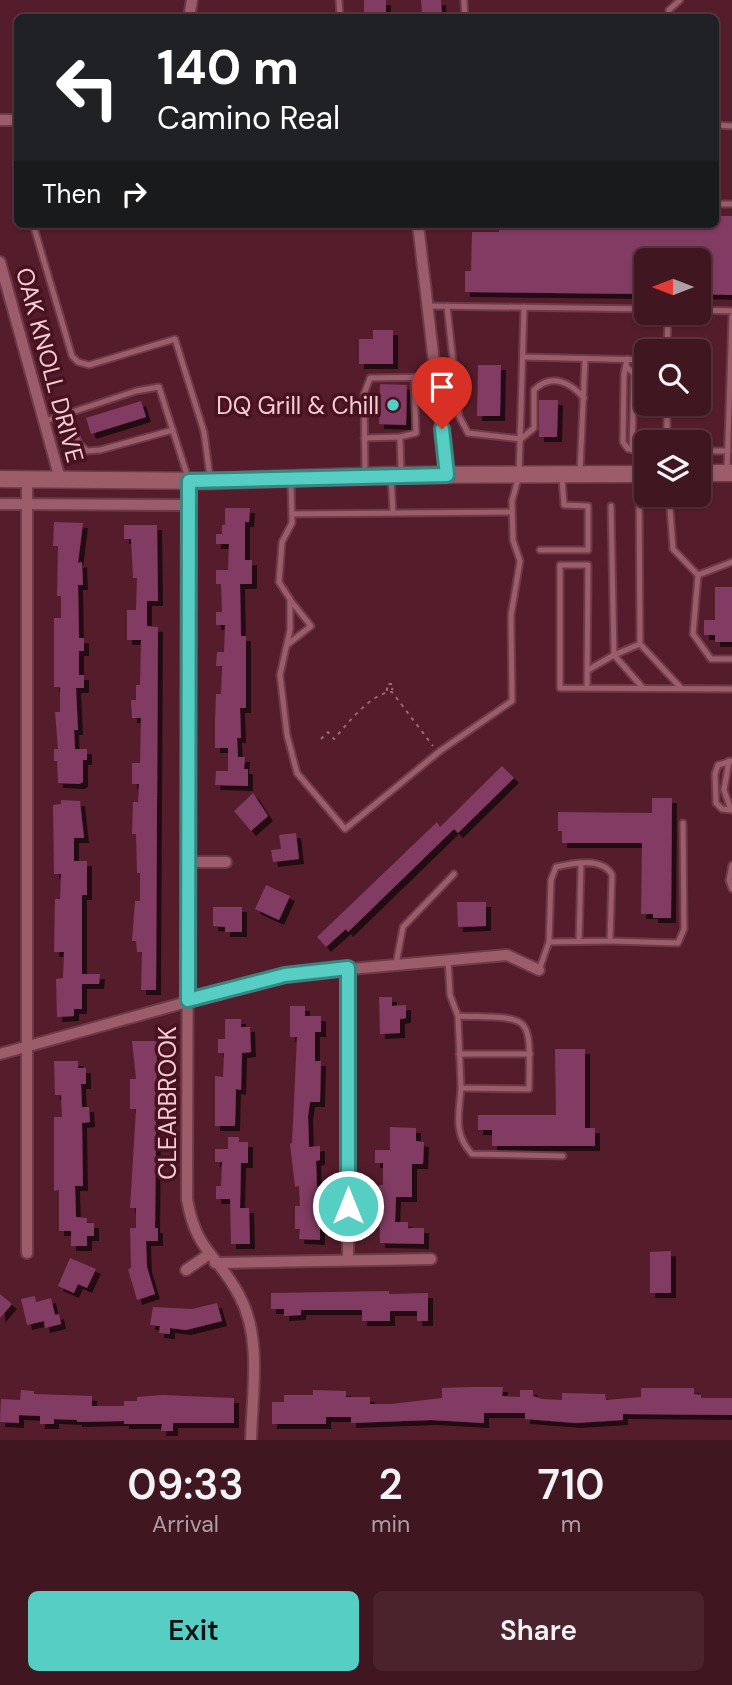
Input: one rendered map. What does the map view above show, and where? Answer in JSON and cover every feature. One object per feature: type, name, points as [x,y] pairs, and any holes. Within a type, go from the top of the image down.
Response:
[{"type":"main road","points":[[711,473],[730,473]]},
{"type":"main road","points":[[0,479],[211,481],[396,475],[634,474]]},
{"type":"street","points":[[418,228],[447,475]]},
{"type":"street","name":"OAK KNOLL DRIVE","points":[[0,262],[60,479]]},
{"type":"street","points":[[27,479],[27,1254]]},
{"type":"street","name":"CLEARBROOK","points":[[189,481],[187,1199],[195,1233],[240,1296],[251,1326],[251,1440]]},
{"type":"street","points":[[0,504],[188,505]]},
{"type":"street","points":[[189,862],[226,862]]},
{"type":"street","points":[[0,1054],[285,975],[507,956],[539,970]]},
{"type":"street","points":[[348,968],[348,1259]]},
{"type":"street","points":[[186,1270],[212,1259],[431,1259]]},
{"type":"lane","points":[[669,14],[669,9],[680,0]]},
{"type":"lane","points":[[34,228],[72,356],[78,362],[89,365],[175,338],[204,432],[211,481]]},
{"type":"lane","points":[[428,306],[634,309]]},
{"type":"lane","points":[[447,306],[459,416],[468,433],[521,439],[534,428],[534,390],[541,383],[554,381],[573,384],[584,398]]},
{"type":"lane","points":[[290,599],[287,645],[280,675],[287,735],[297,773],[345,829],[438,753],[512,701],[511,615],[520,561],[513,540],[512,501],[519,475],[524,307]]},
{"type":"lane","points":[[711,312],[732,314],[728,451],[730,473]]},
{"type":"lane","points":[[523,358],[634,359]]},
{"type":"lane","points":[[580,475],[585,359]]},
{"type":"lane","points":[[627,359],[627,367],[634,374],[634,450]]},
{"type":"lane","points":[[364,438],[400,437],[416,433],[414,377]]},
{"type":"lane","points":[[365,476],[364,394],[370,378],[435,377]]},
{"type":"lane","points":[[46,421],[136,391],[159,387],[189,481]]},
{"type":"lane","points":[[67,414],[79,444],[87,451],[100,450],[173,430]]},
{"type":"lane","points":[[393,513],[400,437]]},
{"type":"lane","points":[[711,451],[728,451]]},
{"type":"lane","points":[[540,550],[588,550],[588,506],[564,505],[562,475]]},
{"type":"lane","points":[[287,645],[311,626],[279,582],[282,542],[292,523],[291,477]]},
{"type":"lane","points":[[611,506],[614,655],[643,688]]},
{"type":"lane","points":[[642,507],[640,644],[681,688]]},
{"type":"lane","points":[[670,507],[673,548],[698,575],[693,634],[711,659],[732,659]]},
{"type":"lane","points":[[292,514],[512,512]]},
{"type":"lane","points":[[698,575],[732,562]]},
{"type":"lane","points":[[587,688],[588,565],[560,565],[560,688],[732,689]]},
{"type":"lane","points":[[588,670],[640,644]]},
{"type":"lane","points":[[731,761],[716,769],[715,797],[719,807],[732,810]]},
{"type":"lane","points":[[731,761],[724,790],[732,810]]},
{"type":"lane","points":[[549,942],[678,943],[684,929],[682,823]]},
{"type":"lane","points":[[579,941],[581,864]]},
{"type":"lane","points":[[539,970],[549,942],[551,880],[556,867],[601,864],[608,868],[612,876],[610,941]]},
{"type":"lane","points":[[732,865],[729,880],[732,889]]},
{"type":"lane","points":[[396,964],[403,927],[454,874]]},
{"type":"lane","points":[[448,959],[450,995],[458,1016],[461,1088],[457,1130],[461,1143],[472,1154],[563,1156]]},
{"type":"lane","points":[[458,1016],[521,1020],[528,1028],[530,1054],[529,1089],[461,1088]]},
{"type":"lane","points":[[459,1055],[530,1054]]},
{"type":"path","points":[[387,692],[387,684],[393,684],[392,692],[438,753]]},
{"type":"path","points":[[321,739],[328,732],[334,738],[363,707],[387,692],[392,692]]},
{"type":"building","points":[[364,0],[386,0],[386,14],[364,14]]},
{"type":"building","points":[[421,0],[441,0],[442,14],[422,14]]},
{"type":"building","points":[[719,216],[732,216],[732,295],[711,294],[711,248],[634,248],[634,294],[465,292],[465,271],[471,271],[472,232],[499,232],[499,228],[719,228]]},
{"type":"building","points":[[373,330],[393,330],[393,364],[359,364],[359,339],[373,339]]},
{"type":"building","points":[[478,365],[501,365],[500,416],[477,416]]},
{"type":"building","name":"DQ Grill & Chill","points":[[380,384],[407,385],[406,425],[379,424]]},
{"type":"building","points":[[539,400],[558,400],[557,437],[539,437]]},
{"type":"building","points":[[141,401],[146,417],[91,434],[86,418]]},
{"type":"building","points":[[225,508],[250,508],[249,522],[245,522],[245,560],[252,560],[252,584],[240,584],[241,636],[246,636],[246,708],[240,708],[241,738],[237,738],[238,757],[245,757],[244,769],[248,769],[248,786],[215,785],[216,771],[228,771],[228,748],[215,748],[216,694],[221,694],[222,666],[216,666],[217,652],[224,652],[225,625],[216,625],[216,612],[222,612],[221,584],[216,584],[216,570],[228,570],[229,544],[216,544],[216,534],[222,534]]},
{"type":"building","points":[[54,522],[83,523],[78,563],[82,562],[83,585],[78,585],[79,638],[84,638],[84,651],[79,651],[79,675],[84,675],[84,688],[76,688],[78,730],[74,730],[75,749],[87,749],[87,760],[83,760],[83,782],[79,784],[58,783],[57,761],[54,761],[54,749],[58,749],[55,712],[60,712],[60,687],[54,687],[54,618],[61,618],[61,596],[57,596],[58,546],[53,546]]},
{"type":"building","points":[[124,525],[157,525],[158,601],[147,601],[147,626],[158,627],[156,990],[141,990],[142,952],[137,952],[136,941],[132,941],[135,901],[140,901],[140,873],[137,873],[136,834],[132,834],[133,802],[138,802],[139,784],[132,784],[132,763],[140,763],[141,718],[132,718],[131,700],[136,700],[136,685],[140,685],[141,640],[127,640],[127,610],[136,610],[137,578],[133,578],[131,539],[124,539]]},
{"type":"building","points":[[715,587],[732,587],[732,642],[715,642],[715,635],[704,635],[704,620],[715,620]]},
{"type":"building","points":[[502,766],[514,778],[458,833],[454,829],[348,932],[346,929],[326,947],[317,937],[437,822],[440,827]]},
{"type":"building","points":[[253,793],[268,816],[251,831],[234,811]]},
{"type":"building","points":[[652,798],[672,798],[671,918],[653,918],[653,914],[641,914],[642,843],[562,843],[562,831],[558,831],[558,812],[652,813]]},
{"type":"building","points":[[61,800],[80,801],[84,838],[74,838],[74,861],[87,861],[87,895],[82,895],[82,974],[100,974],[99,984],[82,984],[82,1009],[74,1009],[74,1016],[57,1017],[56,979],[63,978],[64,952],[54,952],[55,899],[60,899],[61,874],[54,874],[53,805],[61,804]]},
{"type":"building","points":[[296,833],[299,859],[273,862],[271,850],[281,849],[279,835]]},
{"type":"building","points":[[266,885],[290,896],[279,920],[255,909]]},
{"type":"building","points":[[457,902],[486,902],[486,926],[458,927]]},
{"type":"building","points":[[213,907],[242,907],[242,932],[225,932],[225,927],[213,926]]},
{"type":"building","points":[[379,997],[392,997],[392,1006],[406,1005],[406,1018],[400,1019],[400,1033],[380,1034]]},
{"type":"building","points":[[290,1006],[305,1006],[305,1016],[321,1016],[321,1032],[315,1032],[315,1061],[321,1061],[320,1102],[310,1102],[308,1116],[309,1147],[320,1146],[320,1160],[316,1161],[317,1187],[320,1187],[320,1240],[299,1239],[300,1229],[295,1229],[295,1206],[300,1206],[299,1186],[295,1187],[290,1144],[297,1037],[290,1037]]},
{"type":"building","points":[[225,1019],[241,1019],[241,1027],[250,1027],[251,1052],[242,1053],[241,1090],[236,1089],[235,1126],[215,1126],[215,1076],[223,1077],[224,1053],[218,1053],[218,1039],[225,1039]]},
{"type":"building","points":[[132,1041],[157,1041],[155,1228],[158,1228],[158,1241],[146,1241],[147,1267],[155,1294],[137,1300],[128,1269],[131,1268],[130,1228],[136,1228],[136,1208],[130,1208],[136,1109],[130,1109],[130,1079],[136,1079]]},
{"type":"building","points":[[555,1049],[585,1049],[585,1128],[595,1128],[595,1146],[492,1146],[492,1130],[478,1130],[478,1115],[556,1115]]},
{"type":"building","points":[[54,1061],[78,1061],[78,1068],[86,1068],[86,1084],[81,1084],[82,1107],[89,1107],[90,1122],[82,1123],[83,1186],[75,1186],[76,1217],[87,1218],[87,1223],[94,1223],[94,1236],[87,1236],[87,1246],[71,1246],[71,1231],[59,1231],[59,1190],[54,1191],[54,1117],[62,1117],[61,1095],[55,1095]]},
{"type":"building","points":[[390,1127],[416,1128],[416,1141],[424,1142],[423,1164],[412,1164],[412,1197],[396,1197],[395,1222],[408,1222],[408,1228],[424,1228],[424,1244],[380,1243],[379,1185],[383,1185],[383,1163],[375,1163],[375,1150],[390,1150]]},
{"type":"building","points":[[228,1137],[239,1137],[239,1142],[248,1142],[248,1163],[241,1163],[240,1208],[249,1208],[250,1244],[231,1244],[230,1199],[216,1199],[216,1186],[221,1186],[222,1162],[215,1162],[215,1149],[228,1149]]},
{"type":"building","points":[[671,1251],[671,1293],[650,1293],[650,1252]]},
{"type":"building","points":[[70,1258],[96,1269],[87,1288],[78,1284],[74,1293],[58,1286]]},
{"type":"building","points":[[389,1291],[389,1294],[428,1293],[428,1321],[417,1321],[417,1311],[390,1311],[390,1321],[362,1321],[362,1310],[301,1310],[301,1315],[284,1316],[284,1309],[271,1309],[271,1293]]},
{"type":"building","points":[[0,1294],[12,1304],[0,1318]]},
{"type":"building","points":[[35,1296],[36,1302],[51,1298],[55,1315],[59,1314],[61,1324],[45,1328],[44,1321],[27,1325],[21,1299]]},
{"type":"building","points":[[217,1303],[222,1321],[186,1330],[170,1328],[170,1334],[159,1333],[160,1326],[150,1325],[153,1307],[192,1309]]},
{"type":"building","points":[[503,1387],[502,1396],[520,1397],[520,1390],[533,1390],[533,1396],[562,1400],[562,1393],[605,1394],[606,1400],[641,1397],[641,1388],[694,1388],[694,1394],[701,1395],[701,1398],[732,1398],[732,1415],[623,1414],[623,1420],[576,1423],[525,1419],[525,1413],[484,1413],[484,1423],[431,1420],[351,1423],[351,1417],[326,1417],[326,1424],[272,1424],[272,1402],[284,1402],[284,1395],[313,1395],[313,1390],[346,1391],[346,1397],[370,1397],[370,1404],[391,1404],[442,1398],[442,1388]]},
{"type":"building","points":[[21,1390],[34,1391],[34,1394],[92,1396],[92,1406],[124,1406],[124,1401],[137,1401],[137,1397],[162,1395],[234,1398],[234,1423],[173,1423],[173,1431],[161,1431],[162,1424],[124,1424],[124,1421],[77,1422],[54,1419],[54,1424],[40,1424],[40,1416],[19,1415],[19,1423],[0,1422],[1,1399],[20,1400]]},
{"type":"place","name":"DQ Grill & Chill","points":[[393,405]]},
{"type":"route","points":[[348,1206],[348,968],[285,975],[188,1000],[189,481],[447,475],[442,429]]}]
